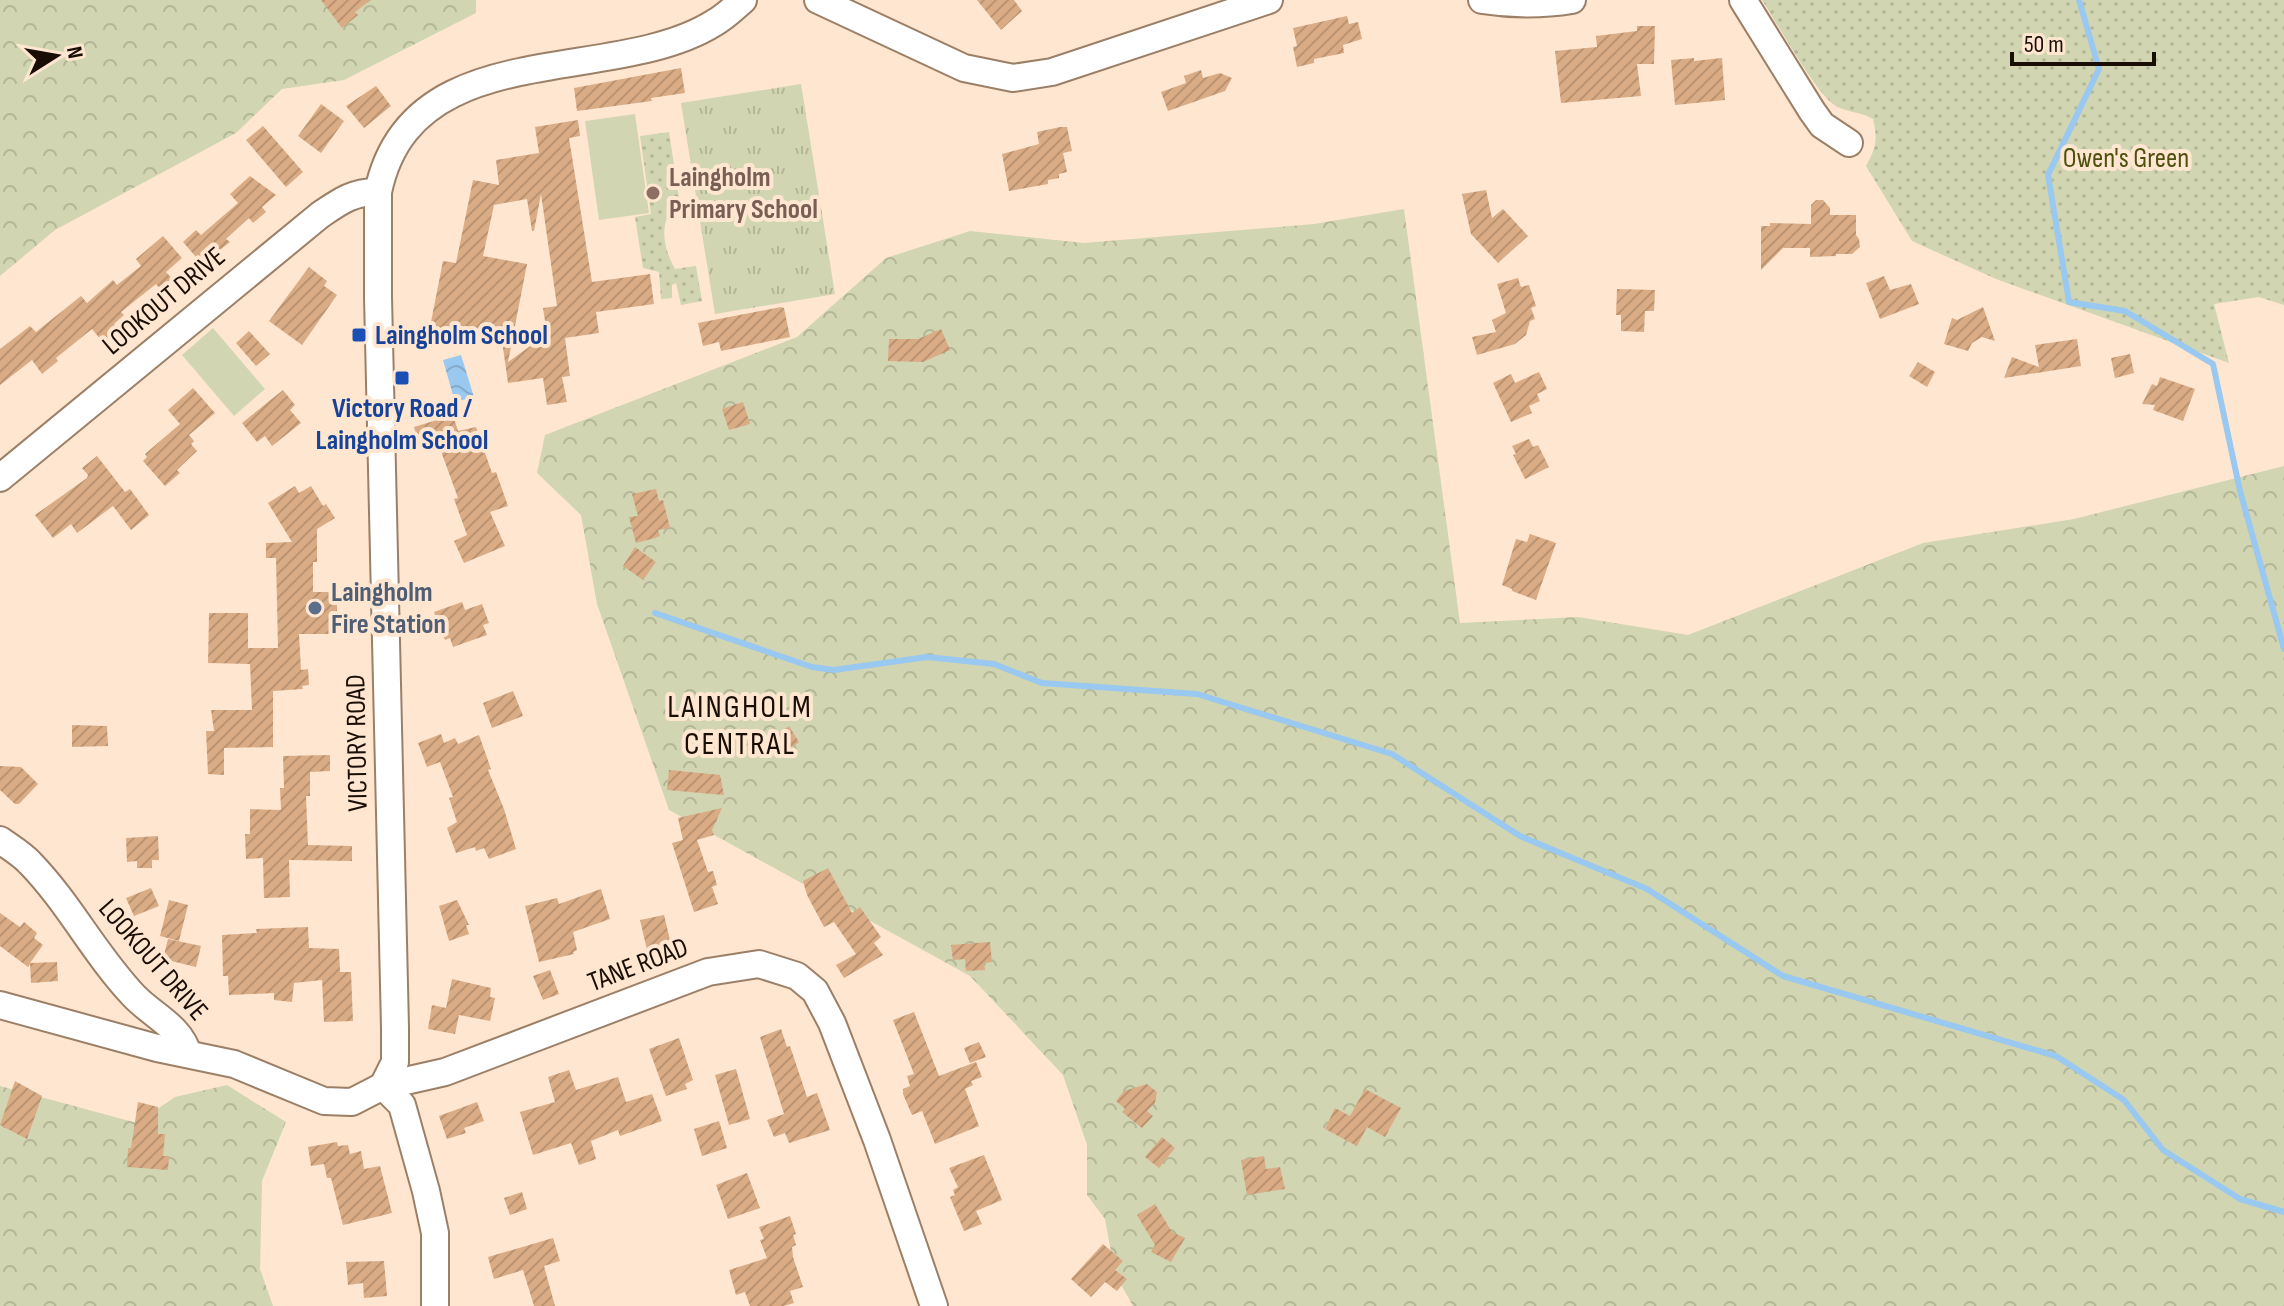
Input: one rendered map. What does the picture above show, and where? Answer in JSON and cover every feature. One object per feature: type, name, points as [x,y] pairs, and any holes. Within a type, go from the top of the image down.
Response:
[{"type":"street","name":"VICTORY ROAD","points":[[383,1086],[395,1062],[378,192],[387,159],[396,144],[425,112],[455,94],[518,71],[676,40],[714,24],[743,0]]},
{"type":"street","points":[[818,0],[964,68],[1013,78],[1052,72],[1269,0]]},
{"type":"street","points":[[1482,0],[1511,5],[1572,0]]},
{"type":"street","points":[[1743,0],[1822,125],[1849,143]]},
{"type":"street","name":"LOOKOUT DRIVE","points":[[0,478],[320,215],[346,197],[362,191],[378,192]]},
{"type":"street","name":"LOOKOUT DRIVE","points":[[0,840],[29,861],[135,997],[184,1040],[188,1054]]},
{"type":"street","name":"TANE ROAD","points":[[383,1086],[445,1072],[708,972],[759,964],[797,976],[815,991],[832,1023],[877,1140],[934,1306]]},
{"type":"street","points":[[0,1005],[58,1023],[234,1064],[324,1101],[352,1102],[383,1086],[402,1105],[426,1191],[435,1233],[435,1306]]},
{"type":"green space","points":[[0,0],[476,0],[476,13],[344,80],[282,89],[236,133],[55,230],[0,276]]},
{"type":"green space","name":"Owen's Green","points":[[1762,0],[2284,0],[2284,305],[2259,297],[2214,304],[2229,363],[1996,279],[1912,241],[1866,166],[1875,143],[1873,119],[1838,107],[1825,96]]},
{"type":"green space","points":[[801,84],[835,294],[715,314],[681,103]]},
{"type":"green space","points":[[635,114],[649,213],[599,220],[585,121]]},
{"type":"green space","points":[[669,132],[681,210],[669,212],[665,241],[675,269],[696,266],[702,301],[681,305],[676,283],[672,285],[672,298],[661,299],[659,272],[643,268],[635,217],[651,214],[640,136]]},
{"type":"green space","points":[[1404,209],[1460,623],[1578,617],[1688,635],[1923,543],[2074,519],[2284,466],[2284,1306],[1133,1306],[1115,1274],[1105,1219],[1087,1195],[1087,1145],[1063,1075],[970,976],[669,810],[597,604],[581,515],[537,473],[545,435],[797,337],[886,258],[970,231],[1084,243],[1314,224]]},
{"type":"green space","points":[[213,328],[265,389],[234,416],[182,355]]},
{"type":"green space","points":[[227,1085],[286,1122],[262,1181],[260,1269],[273,1306],[0,1306],[0,1086],[137,1123],[175,1097]]},
{"type":"water","points":[[461,355],[474,397],[455,402],[443,360]]},
{"type":"building","points":[[321,0],[371,0],[355,12],[358,15],[342,28]]},
{"type":"building","points":[[977,0],[1014,0],[1022,11],[1001,30]]},
{"type":"building","points":[[1347,16],[1349,24],[1358,22],[1362,39],[1343,45],[1344,53],[1314,59],[1314,63],[1297,67],[1293,28]]},
{"type":"building","points":[[1637,26],[1655,26],[1654,64],[1637,64],[1641,96],[1561,103],[1555,51],[1597,47],[1596,36],[1637,31]]},
{"type":"building","points":[[1694,58],[1694,61],[1722,58],[1725,100],[1675,105],[1671,60]]},
{"type":"building","points":[[681,68],[685,93],[651,98],[652,101],[577,111],[574,88]]},
{"type":"building","points":[[1201,70],[1203,78],[1220,73],[1232,78],[1225,91],[1168,111],[1161,92],[1186,83],[1184,76]]},
{"type":"building","points":[[376,86],[391,106],[364,128],[346,106]]},
{"type":"building","points":[[321,104],[344,121],[321,153],[298,136]]},
{"type":"building","points":[[578,120],[580,136],[569,138],[592,282],[650,274],[654,304],[596,312],[599,333],[565,338],[570,376],[562,377],[567,402],[547,405],[543,378],[508,383],[501,334],[476,329],[475,336],[430,327],[443,261],[456,263],[473,180],[499,185],[496,160],[539,153],[535,127]],"holes":[[[541,194],[557,306],[543,308],[547,334],[508,362],[527,264],[483,256],[494,205],[527,199],[534,231]]]},
{"type":"building","points":[[263,126],[303,172],[286,187],[246,140]]},
{"type":"building","points":[[1067,127],[1072,151],[1063,153],[1067,172],[1059,174],[1059,178],[1048,180],[1048,184],[1009,191],[1002,154],[1039,144],[1037,132]]},
{"type":"building","points":[[250,176],[276,195],[262,207],[266,212],[253,223],[249,218],[226,239],[230,242],[202,264],[183,242],[196,230],[201,235],[238,203],[230,194]]},
{"type":"building","points":[[1486,190],[1492,218],[1503,209],[1528,236],[1498,263],[1471,234],[1462,194]]},
{"type":"building","points":[[1816,200],[1823,200],[1830,208],[1830,215],[1856,215],[1856,235],[1860,247],[1852,254],[1810,257],[1810,248],[1783,248],[1761,270],[1761,226],[1770,226],[1770,223],[1811,224],[1811,205]]},
{"type":"building","points":[[163,236],[182,258],[166,272],[176,283],[164,293],[156,284],[121,312],[124,315],[114,324],[121,333],[106,346],[92,329],[56,358],[58,361],[42,374],[32,360],[0,385],[0,349],[30,326],[36,332],[81,296],[87,303],[113,280],[117,285],[141,266],[136,259]]},
{"type":"building","points":[[309,267],[327,281],[324,286],[337,295],[302,345],[269,321]]},
{"type":"building","points":[[1884,276],[1890,290],[1911,284],[1919,304],[1880,319],[1866,283]]},
{"type":"building","points":[[1518,278],[1521,287],[1529,285],[1536,306],[1531,308],[1535,319],[1530,321],[1526,335],[1515,344],[1477,355],[1472,337],[1496,332],[1492,320],[1506,313],[1497,284]]},
{"type":"building","points":[[1617,289],[1655,290],[1654,311],[1645,311],[1644,332],[1621,331],[1621,315],[1616,315]]},
{"type":"building","points":[[1983,307],[1995,341],[1982,337],[1972,343],[1968,351],[1944,344],[1952,318],[1957,320]]},
{"type":"building","points":[[784,308],[790,337],[721,351],[719,342],[703,346],[698,323]]},
{"type":"building","points":[[941,329],[950,350],[923,362],[888,361],[889,339],[918,339]]},
{"type":"building","points":[[249,331],[270,354],[256,366],[236,343]]},
{"type":"building","points":[[2077,339],[2081,366],[2004,378],[2012,357],[2039,367],[2035,345]]},
{"type":"building","points":[[2130,354],[2134,373],[2115,378],[2111,358]]},
{"type":"building","points":[[1918,362],[1935,372],[1927,387],[1909,376]]},
{"type":"building","points":[[1539,372],[1547,389],[1537,394],[1540,401],[1529,406],[1532,413],[1511,422],[1493,383],[1511,374],[1515,383]]},
{"type":"building","points":[[2160,377],[2195,389],[2183,421],[2153,410],[2155,405],[2142,404],[2152,384],[2157,386]]},
{"type":"building","points":[[193,388],[215,413],[189,435],[197,451],[165,486],[143,461],[147,457],[145,454],[180,424],[168,410]]},
{"type":"building","points":[[283,390],[295,405],[290,410],[301,423],[272,446],[265,436],[257,442],[242,423]]},
{"type":"building","points":[[743,402],[750,424],[729,430],[722,409]]},
{"type":"building","points":[[453,415],[458,431],[476,427],[492,473],[496,472],[508,506],[490,512],[505,546],[464,563],[454,541],[467,535],[454,499],[458,498],[438,443],[420,449],[414,427]]},
{"type":"building","points":[[1529,439],[1533,447],[1538,445],[1549,467],[1525,479],[1512,446]]},
{"type":"building","points":[[97,456],[125,492],[130,489],[149,515],[131,530],[113,506],[77,533],[71,524],[53,538],[35,515],[87,478],[82,468]]},
{"type":"building","points":[[295,486],[299,493],[311,486],[335,518],[317,529],[317,562],[313,562],[313,592],[337,592],[333,634],[299,634],[301,670],[308,669],[309,685],[302,686],[303,689],[273,691],[273,747],[224,748],[224,775],[208,774],[206,731],[214,731],[211,710],[252,710],[250,664],[208,663],[209,613],[248,613],[248,648],[278,648],[276,558],[266,558],[266,543],[292,542],[268,503]]},
{"type":"building","points":[[656,489],[659,501],[663,500],[670,528],[658,530],[660,536],[636,543],[629,517],[638,516],[632,494]]},
{"type":"building","points":[[1530,534],[1556,543],[1536,600],[1502,585],[1516,539],[1527,542]]},
{"type":"building","points":[[635,547],[656,562],[643,580],[623,566]]},
{"type":"building","points":[[462,602],[465,610],[482,604],[489,623],[483,625],[487,635],[453,647],[450,638],[445,640],[434,612]]},
{"type":"building","points":[[513,691],[523,716],[492,728],[483,703]]},
{"type":"building","points":[[72,725],[107,726],[108,746],[72,747]]},
{"type":"building","points":[[789,726],[799,742],[787,751],[775,737]]},
{"type":"building","points":[[441,734],[444,743],[455,738],[458,744],[479,735],[516,849],[489,859],[484,848],[476,851],[475,847],[456,853],[447,828],[457,822],[449,798],[453,797],[440,762],[427,767],[418,743]]},
{"type":"building","points":[[330,755],[330,771],[310,772],[310,796],[306,796],[308,845],[352,846],[352,861],[289,860],[290,897],[264,898],[263,858],[246,859],[245,834],[250,834],[250,809],[281,810],[283,756]]},
{"type":"building","points":[[0,766],[21,767],[38,784],[19,804],[0,790]]},
{"type":"building","points":[[669,770],[720,775],[724,795],[667,790]]},
{"type":"building","points":[[722,808],[712,830],[714,835],[697,840],[708,872],[713,871],[717,885],[712,887],[718,904],[694,912],[672,843],[683,840],[678,818]]},
{"type":"building","points":[[158,836],[159,860],[152,860],[152,868],[137,868],[137,861],[127,862],[126,838]]},
{"type":"building","points":[[828,868],[852,913],[860,907],[881,937],[874,943],[883,955],[844,978],[836,965],[856,954],[834,922],[824,927],[803,881]]},
{"type":"building","points":[[151,888],[159,906],[134,916],[126,898]]},
{"type":"building","points":[[601,889],[610,919],[573,932],[577,950],[574,954],[539,962],[525,906],[557,898],[559,904]]},
{"type":"building","points":[[169,900],[188,905],[179,941],[160,936]]},
{"type":"building","points":[[457,900],[469,925],[466,925],[469,934],[449,941],[439,906]]},
{"type":"building","points":[[0,913],[20,927],[24,922],[37,933],[34,938],[43,945],[30,963],[57,962],[58,981],[31,983],[30,964],[28,967],[0,946]]},
{"type":"building","points":[[664,915],[672,948],[648,954],[640,920]]},
{"type":"building","points":[[308,927],[309,948],[339,949],[340,972],[351,972],[353,1021],[324,1022],[322,980],[294,983],[292,1002],[274,1000],[274,993],[229,995],[228,976],[223,976],[222,935],[257,933],[256,929]]},
{"type":"building","points":[[168,939],[201,946],[196,967],[163,959]]},
{"type":"building","points":[[990,942],[992,962],[984,963],[985,970],[966,971],[965,959],[953,960],[951,945]]},
{"type":"building","points":[[550,970],[559,994],[543,1000],[533,976]]},
{"type":"building","points":[[452,979],[491,988],[490,997],[495,998],[490,1021],[459,1015],[455,1034],[428,1029],[432,1005],[446,1008]]},
{"type":"building","points":[[914,1012],[939,1076],[976,1062],[982,1077],[971,1081],[973,1085],[965,1089],[979,1126],[935,1144],[922,1111],[912,1115],[903,1094],[903,1089],[910,1086],[907,1076],[914,1074],[893,1020]]},
{"type":"building","points":[[781,1029],[807,1097],[817,1093],[830,1130],[789,1143],[785,1133],[774,1137],[767,1120],[784,1114],[760,1037]]},
{"type":"building","points":[[679,1038],[693,1080],[685,1084],[687,1089],[666,1096],[649,1049]]},
{"type":"building","points":[[979,1042],[986,1057],[970,1063],[964,1048]]},
{"type":"building","points":[[736,1069],[750,1119],[729,1125],[715,1075]]},
{"type":"building","points":[[569,1070],[576,1090],[618,1077],[626,1102],[652,1094],[662,1121],[620,1136],[618,1130],[591,1141],[596,1159],[579,1165],[571,1143],[533,1155],[520,1112],[555,1102],[548,1077]]},
{"type":"building","points":[[15,1081],[42,1096],[27,1139],[0,1125]]},
{"type":"building","points":[[1147,1084],[1157,1092],[1155,1103],[1147,1111],[1153,1116],[1142,1128],[1122,1112],[1125,1109],[1116,1101],[1124,1091]]},
{"type":"building","points":[[1365,1089],[1401,1108],[1385,1137],[1367,1127],[1357,1146],[1325,1129],[1335,1108],[1350,1116]]},
{"type":"building","points":[[138,1102],[158,1107],[158,1134],[165,1134],[163,1156],[169,1156],[168,1170],[127,1167]]},
{"type":"building","points":[[477,1102],[484,1121],[464,1128],[466,1133],[447,1139],[439,1116]]},
{"type":"building","points":[[719,1121],[727,1148],[702,1156],[694,1129]]},
{"type":"building","points":[[1162,1137],[1175,1148],[1159,1168],[1145,1157]]},
{"type":"building","points":[[337,1142],[338,1146],[348,1145],[350,1154],[361,1151],[364,1169],[380,1166],[392,1213],[343,1225],[331,1178],[327,1178],[324,1164],[311,1166],[308,1147]]},
{"type":"building","points":[[984,1155],[1002,1200],[976,1211],[982,1224],[964,1231],[950,1197],[955,1195],[953,1190],[958,1187],[949,1168]]},
{"type":"building","points":[[1264,1156],[1266,1169],[1280,1167],[1285,1189],[1247,1195],[1241,1160]]},
{"type":"building","points":[[747,1173],[760,1208],[728,1219],[716,1185]]},
{"type":"building","points":[[522,1192],[527,1209],[510,1215],[504,1198]]},
{"type":"building","points":[[1155,1204],[1172,1232],[1185,1238],[1171,1262],[1151,1252],[1155,1245],[1137,1215]]},
{"type":"building","points":[[790,1216],[796,1234],[793,1235],[796,1245],[792,1247],[793,1257],[803,1287],[790,1291],[794,1303],[750,1306],[745,1292],[736,1295],[729,1270],[767,1258],[759,1227]]},
{"type":"building","points":[[553,1238],[560,1261],[544,1266],[555,1306],[534,1306],[523,1270],[494,1279],[488,1257]]},
{"type":"building","points":[[1103,1244],[1123,1261],[1115,1270],[1127,1279],[1117,1291],[1105,1282],[1091,1297],[1071,1279]]},
{"type":"building","points":[[384,1261],[387,1296],[364,1298],[363,1283],[348,1285],[346,1262]]},
{"type":"waterway","points":[[2079,0],[2099,69],[2048,175],[2069,302],[2125,311],[2213,364],[2240,491],[2284,649]]},
{"type":"waterway","points":[[655,613],[812,667],[834,670],[927,657],[994,664],[1042,683],[1197,694],[1392,754],[1520,836],[1647,889],[1783,976],[2056,1056],[2124,1100],[2163,1150],[2240,1199],[2284,1212]]},
{"type":"place","name":"Laingholm Primary School","points":[[653,193]]},
{"type":"place","name":"Laingholm School","points":[[359,335]]},
{"type":"place","name":"Victory Road / Laingholm School","points":[[402,378]]},
{"type":"place","name":"Laingholm Fire Station","points":[[315,608]]},
{"type":"district","name":"LAINGHOLM CENTRAL","points":[[740,726]]}]
